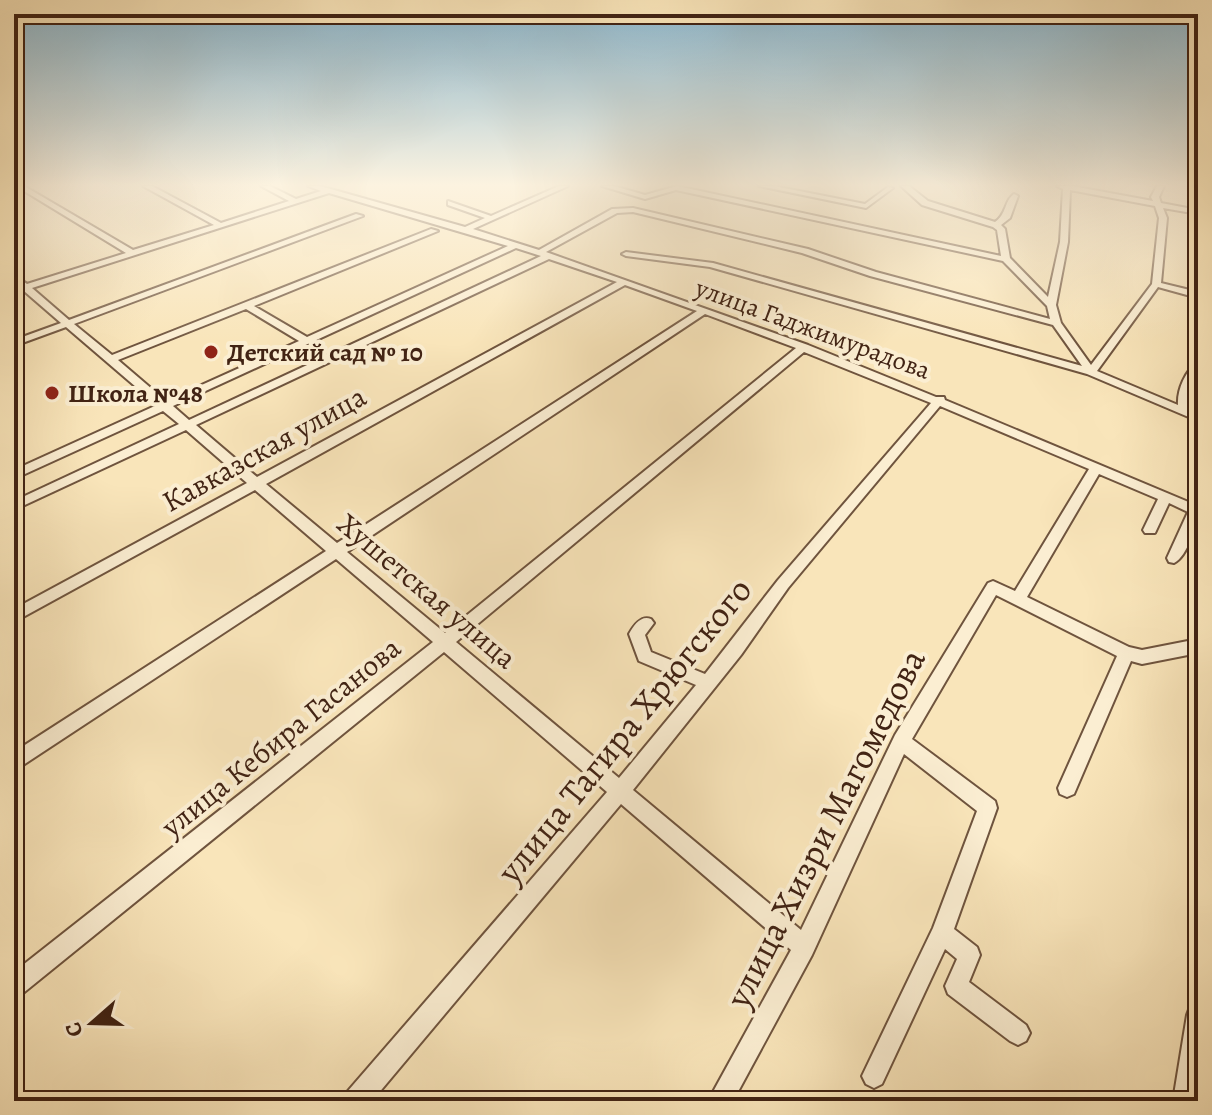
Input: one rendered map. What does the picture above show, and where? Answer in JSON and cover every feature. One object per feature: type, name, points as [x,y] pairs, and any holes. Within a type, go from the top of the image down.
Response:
[{"type":"street","points":[[107,238],[132,253]]},
{"type":"street","points":[[18,285],[176,238]]},
{"type":"street","points":[[14,343],[299,238]]},
{"type":"street","points":[[112,359],[416,238]]},
{"type":"street","name":"улица Гаджимурадова","points":[[492,238],[623,282],[940,399],[1197,511]]},
{"type":"street","points":[[14,506],[189,425],[543,254],[570,238]]},
{"type":"street","points":[[751,238],[1056,323]]},
{"type":"street","points":[[907,238],[1006,259],[1051,305]]},
{"type":"street","points":[[1003,238],[1006,259]]},
{"type":"street","points":[[1064,238],[1051,305],[1056,323],[1091,372]]},
{"type":"street","points":[[1091,372],[1156,284],[1161,238]]},
{"type":"street","points":[[14,475],[514,246]]},
{"type":"street","points":[[626,254],[710,265],[1091,372],[1198,418]]},
{"type":"street","name":"Кавказская улица","points":[[14,616],[623,282]]},
{"type":"street","points":[[1156,284],[1198,295]]},
{"type":"street","name":"Хушетская улица","points":[[18,285],[112,359],[804,947]]},
{"type":"street","points":[[246,305],[308,342]]},
{"type":"street","points":[[14,762],[702,312]]},
{"type":"street","name":"улица Кебира Гасанова","points":[[14,986],[445,642],[804,347]]},
{"type":"street","points":[[1184,413],[1183,392],[1198,366]]},
{"type":"street","name":"улица Тагира Хрюгского","points":[[356,1101],[620,791],[783,584],[940,399]]},
{"type":"street","points":[[1097,467],[1018,599],[1126,653],[1142,657],[1198,646]]},
{"type":"street","points":[[1150,530],[1165,497]]},
{"type":"street","points":[[1174,558],[1197,511]]},
{"type":"street","name":"улица Хизри Магомедова","points":[[720,1101],[804,947],[901,741],[993,587],[1018,599]]},
{"type":"street","points":[[646,623],[637,634],[645,656],[655,664],[708,683]]},
{"type":"street","points":[[1067,788],[1126,653]]},
{"type":"street","points":[[874,1076],[942,933],[988,808],[901,741]]},
{"type":"street","points":[[942,933],[969,955],[956,986],[1018,1033]]},
{"type":"street","points":[[1185,1101],[1198,1015]]},
{"type":"place","name":"Детский сад № 10","points":[[211,352]]},
{"type":"place","name":"Школа №48","points":[[52,393]]}]
